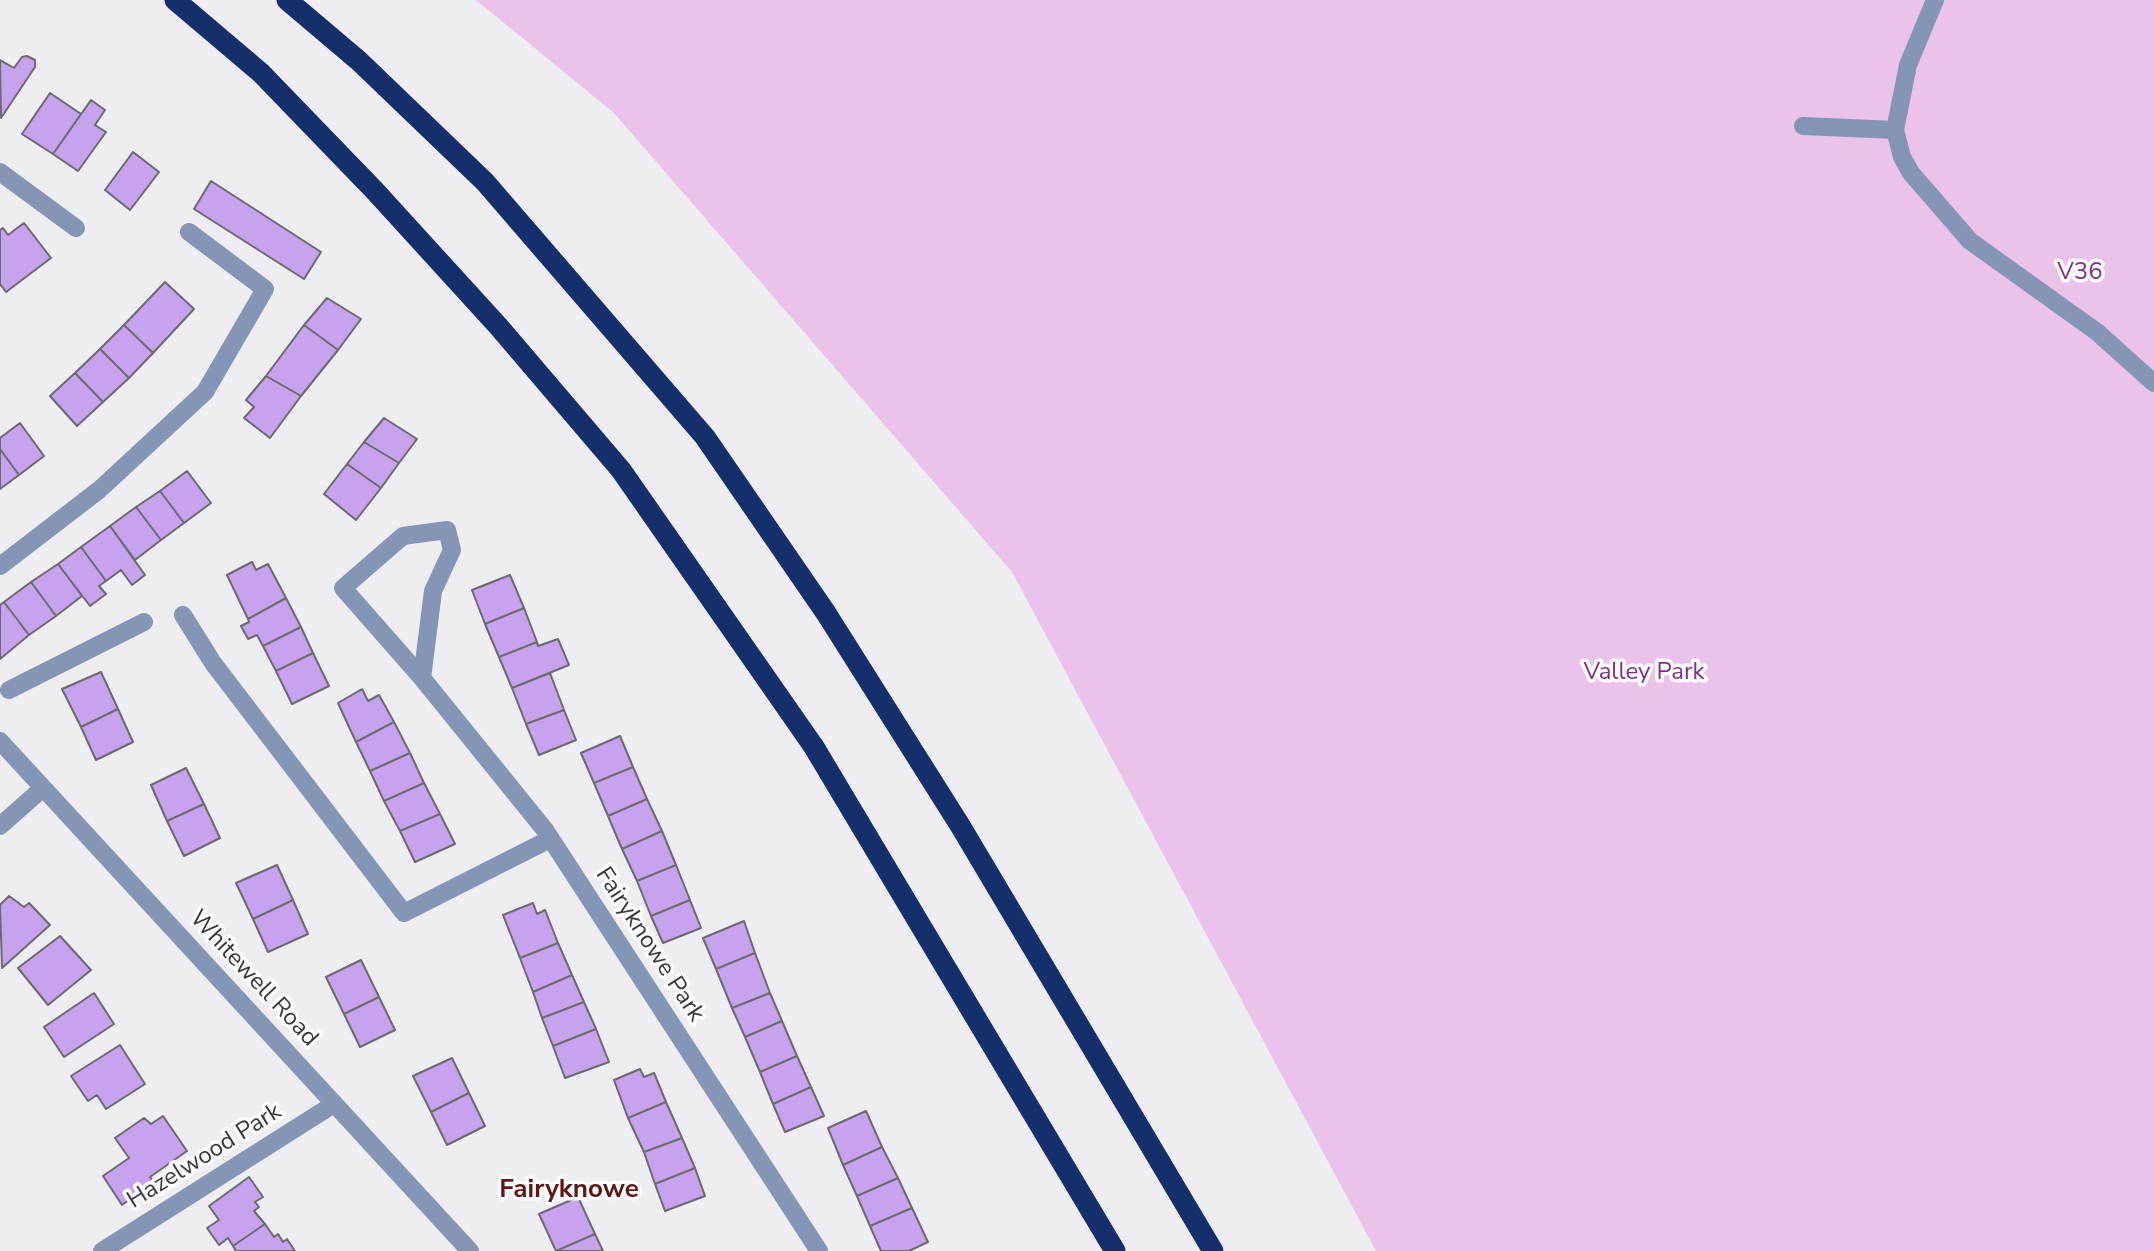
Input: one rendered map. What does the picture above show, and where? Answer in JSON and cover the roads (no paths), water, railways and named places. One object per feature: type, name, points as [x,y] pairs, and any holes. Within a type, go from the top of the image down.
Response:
[{"type":"highway","points":[[175,0],[261,73],[375,191],[499,327],[621,470],[814,747],[1115,1251]]},
{"type":"highway","points":[[287,0],[359,61],[485,183],[705,437],[826,613],[961,827],[1213,1251]]},
{"type":"street","points":[[1935,0],[1908,65],[1895,130],[1902,157],[1911,173],[1970,241],[2097,332],[2154,383]]},
{"type":"street","points":[[1803,126],[1895,130]]},
{"type":"street","points":[[0,172],[76,228]]},
{"type":"street","points":[[0,566],[99,490],[205,392],[265,289],[189,232]]},
{"type":"street","name":"Fairyknowe Park","points":[[422,678],[433,591],[452,551],[447,530],[403,536],[343,588],[422,678],[550,839],[819,1251]]},
{"type":"street","points":[[183,615],[213,663],[404,913],[550,839]]},
{"type":"street","points":[[9,690],[144,622]]},
{"type":"street","name":"Whitewell Road","points":[[0,741],[470,1251]]},
{"type":"street","points":[[0,826],[43,788]]},
{"type":"street","name":"Hazelwood Park","points":[[102,1251],[334,1104]]},
{"type":"district","name":"Fairyknowe","points":[[569,1191]]},
{"type":"park label","name":"V36","points":[[2080,273]]},
{"type":"park label","name":"Valley Park","points":[[1644,673]]}]
